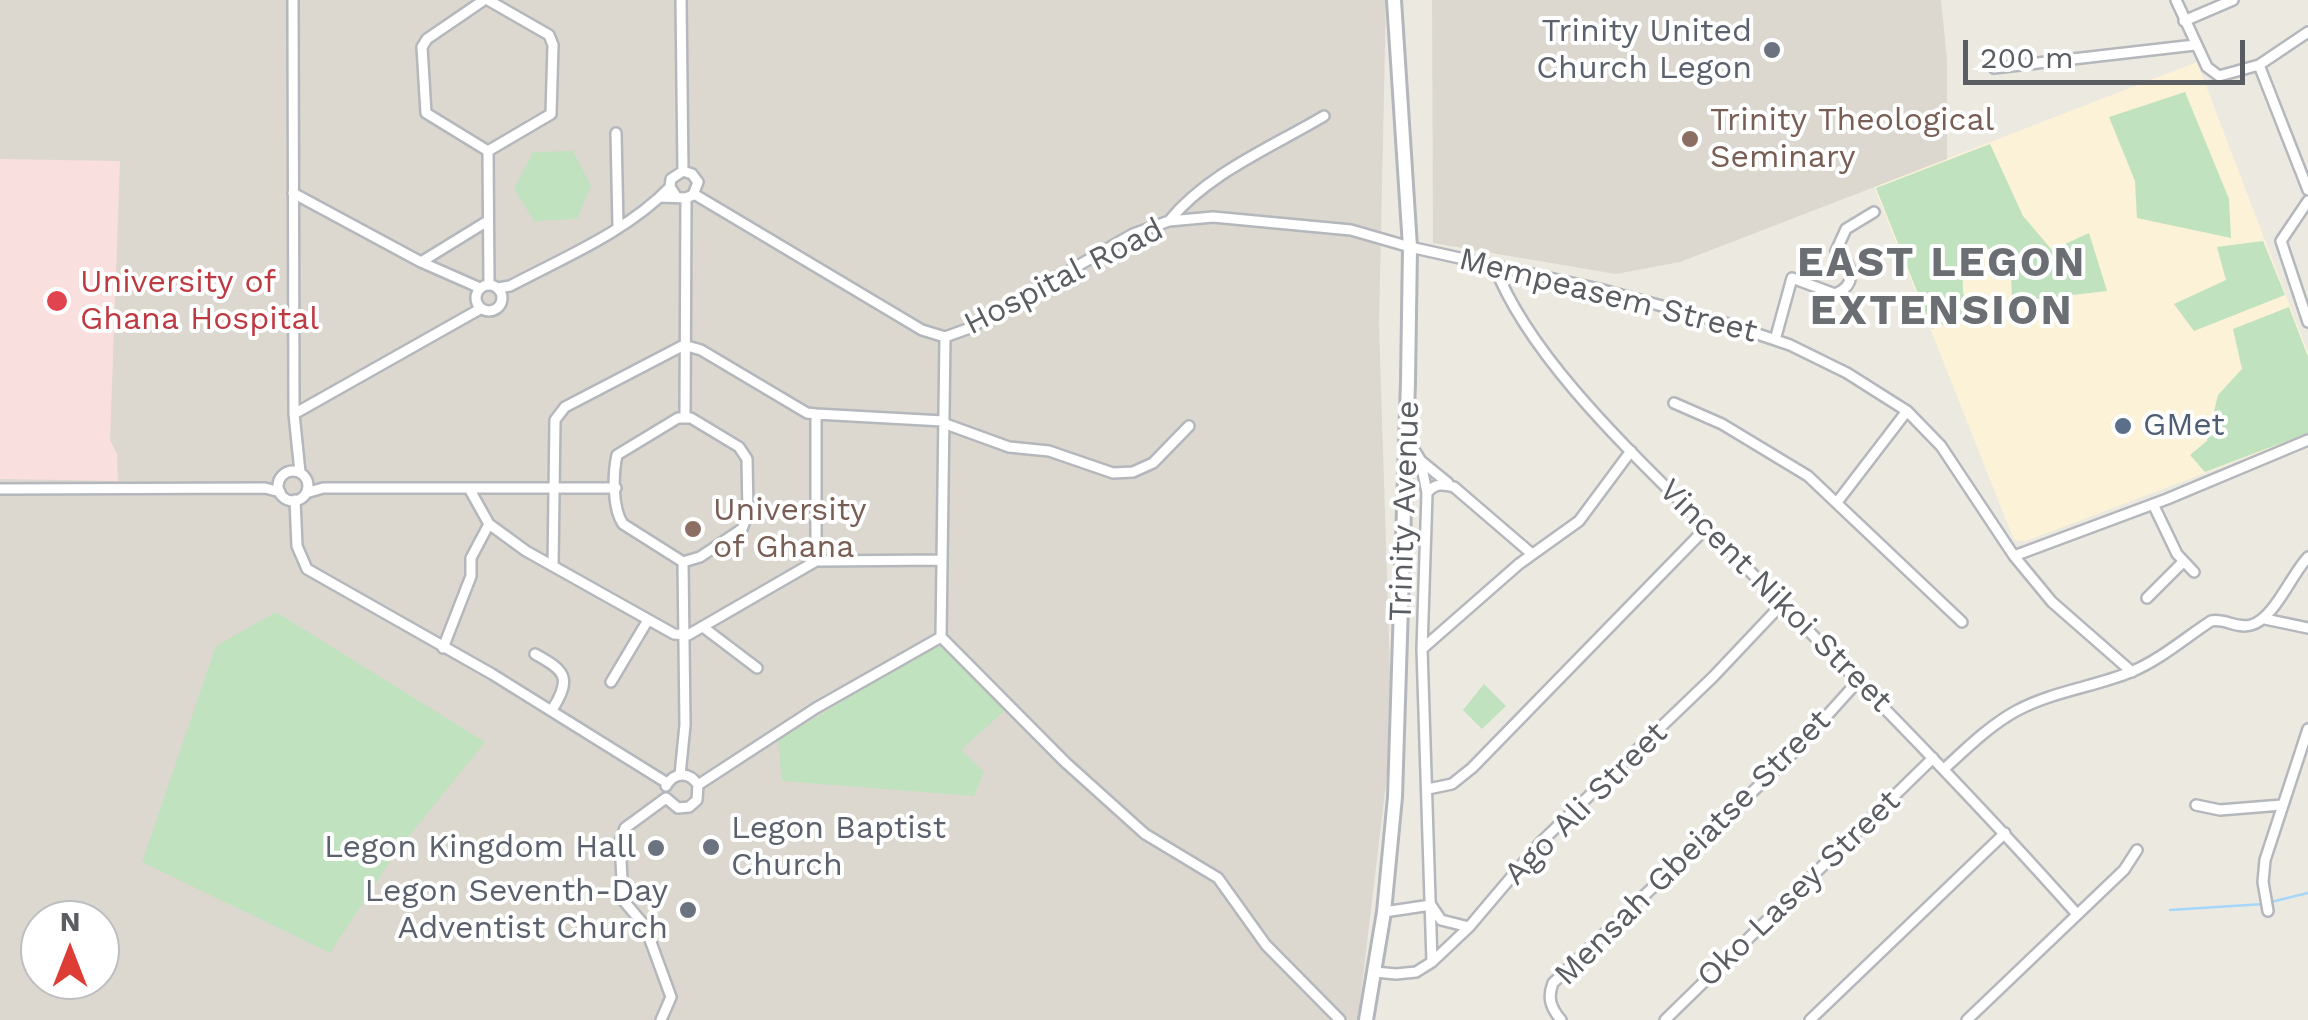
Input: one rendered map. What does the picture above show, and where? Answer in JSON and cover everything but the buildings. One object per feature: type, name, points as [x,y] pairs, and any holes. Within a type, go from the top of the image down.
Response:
[{"type":"street","points":[[293,0],[295,472],[307,488]]},
{"type":"street","points":[[486,0],[549,35],[554,45],[551,114],[488,151],[426,113],[422,47],[427,38],[486,0]]},
{"type":"street","points":[[681,0],[683,171]]},
{"type":"street","name":"Trinity Avenue","points":[[1366,1020],[1384,912],[1395,797],[1407,437],[1410,247],[1394,0]]},
{"type":"street","points":[[2176,0],[2195,44],[2212,74],[2218,76],[2259,65],[2308,32]]},
{"type":"street","points":[[2184,21],[2233,0]]},
{"type":"street","points":[[1994,68],[2195,44]]},
{"type":"street","points":[[2259,65],[2308,190]]},
{"type":"street","points":[[1169,220],[1187,198],[1210,182],[1324,116]]},
{"type":"street","points":[[616,132],[618,226]]},
{"type":"street","points":[[478,305],[496,309],[486,222],[488,151]]},
{"type":"street","points":[[293,193],[421,262],[492,289],[510,286],[660,198],[685,192],[696,178],[683,171]]},
{"type":"street","points":[[683,171],[674,175],[685,192],[685,417]]},
{"type":"street","name":"Hospital Road","points":[[685,192],[706,199],[908,322],[945,337],[970,328],[1133,234],[1169,220],[1212,217],[1351,230],[1410,247]]},
{"type":"street","points":[[2308,201],[2282,241],[2308,322]]},
{"type":"street","points":[[1775,340],[1792,278],[1835,294],[1843,291],[1851,279],[1851,268],[1848,260],[1836,252],[1846,229],[1874,212]]},
{"type":"street","points":[[421,262],[486,222]]},
{"type":"street","name":"Mempeasem Street","points":[[1410,247],[1635,298],[1775,340],[1847,373],[1908,411],[1941,446],[2014,556],[2052,602],[2132,672]]},
{"type":"street","name":"Vincent Nikoi Street","points":[[1494,265],[1515,313],[1565,377],[1632,451],[1944,769],[2076,913]]},
{"type":"street","points":[[294,414],[466,315],[492,289]]},
{"type":"street","points":[[945,337],[941,636],[1065,762],[1145,834],[1218,878],[1266,945],[1340,1020]]},
{"type":"street","points":[[553,566],[559,412],[684,345],[701,350],[807,413],[942,422],[1009,446],[1049,451],[1114,473],[1132,472],[1153,462],[1190,426]]},
{"type":"street","points":[[1674,404],[1722,424],[1768,450],[1838,501],[1962,622]]},
{"type":"street","points":[[1838,501],[1908,411]]},
{"type":"street","points":[[816,414],[816,561]]},
{"type":"street","points":[[685,417],[745,452],[748,512],[742,530],[700,557],[683,562],[618,518],[616,460],[622,449],[685,417]]},
{"type":"street","points":[[1375,972],[1416,972],[1432,962],[1422,650],[1430,490],[1421,461],[1407,437]]},
{"type":"street","points":[[2014,556],[2154,504],[2308,440]]},
{"type":"street","points":[[1422,650],[1532,554],[1579,521],[1632,451]]},
{"type":"street","points":[[1421,461],[1532,554]]},
{"type":"street","points":[[0,489],[265,488],[280,486],[295,472]]},
{"type":"street","points":[[1430,490],[1443,484],[1454,488]]},
{"type":"street","points":[[280,486],[289,500],[295,500],[307,488],[616,488]]},
{"type":"street","points":[[470,490],[489,524],[553,566],[682,636],[704,628],[816,561],[942,560]]},
{"type":"street","points":[[295,500],[297,546],[307,570],[552,710],[667,783]]},
{"type":"street","points":[[2154,504],[2183,562],[2194,572]]},
{"type":"street","points":[[443,648],[471,576],[471,558],[489,524]]},
{"type":"street","points":[[1428,789],[1452,784],[1472,768],[1707,527]]},
{"type":"street","points":[[2265,619],[2308,557]]},
{"type":"street","points":[[667,783],[680,774],[686,725],[683,562]]},
{"type":"street","points":[[2147,598],[2183,562]]},
{"type":"street","name":"Ago Ali Street","points":[[1432,962],[1469,927],[1541,842],[1713,677],[1782,604]]},
{"type":"street","points":[[1944,769],[2016,711],[2054,695],[2132,672],[2176,647],[2210,621],[2245,626],[2265,619],[2308,628]]},
{"type":"street","points":[[611,682],[648,620]]},
{"type":"street","points":[[704,628],[757,668]]},
{"type":"street","points":[[698,785],[816,708],[941,636]]},
{"type":"street","points":[[535,654],[561,669],[564,676],[563,688],[552,710]]},
{"type":"street","name":"Mensah Gbeiatse Street","points":[[1561,1020],[1551,1006],[1552,983],[1794,750],[1859,680]]},
{"type":"street","points":[[2268,909],[2264,868],[2308,729]]},
{"type":"street","name":"Oko Lasey Street","points":[[1664,1020],[1933,758]]},
{"type":"street","points":[[666,798],[678,808],[689,807],[697,800],[698,785],[691,777],[680,774]]},
{"type":"street","points":[[661,1020],[671,997],[645,926],[623,900],[620,841],[625,828],[666,798],[667,783]]},
{"type":"street","points":[[2196,805],[2220,810],[2282,804]]},
{"type":"street","points":[[1810,1020],[2005,833]]},
{"type":"street","points":[[1966,1020],[2124,870],[2138,850]]},
{"type":"street","points":[[1384,912],[1431,904]]},
{"type":"street","points":[[1431,904],[1441,920],[1469,927]]},
{"type":"shaded area","name":"University of Ghana","points":[[0,0],[1386,0],[1379,325],[1392,732],[1358,1020],[0,1020]]},
{"type":"shaded area","name":"Trinity Theological Seminary","points":[[1432,0],[1941,0],[1947,60],[1947,159],[1680,262],[1616,274],[1433,243]]},
{"type":"shaded area","points":[[2197,62],[2308,353],[2308,434],[2026,541],[2014,540],[1874,187]]},
{"type":"shaded area","name":"University of Ghana Hospital","points":[[0,159],[120,161],[110,440],[117,454],[118,481],[0,479]]},
{"type":"green space","points":[[2185,92],[2229,199],[2231,238],[2137,218],[2135,181],[2109,117]]},
{"type":"green space","points":[[1990,144],[2023,216],[2052,250],[2089,233],[2107,291],[2012,302],[2010,248],[1962,250],[1963,293],[1971,311],[1932,329],[1876,188]]},
{"type":"green space","points":[[573,151],[591,186],[577,219],[534,221],[514,189],[533,152]]},
{"type":"green space","points":[[2263,241],[2285,295],[2194,331],[2174,304],[2226,280],[2217,247]]},
{"type":"green space","points":[[2289,307],[2308,357],[2308,433],[2205,472],[2190,455],[2207,441],[2218,395],[2242,369],[2233,329]]},
{"type":"green space","points":[[276,612],[485,742],[397,851],[330,953],[142,862],[216,646]]},
{"type":"green space","points":[[939,643],[1005,710],[961,750],[984,772],[974,796],[782,781],[778,740]]},
{"type":"green space","points":[[1484,684],[1506,706],[1482,729],[1463,710]]},
{"type":"waterway","points":[[2271,902],[2308,893]]},
{"type":"waterway","points":[[2170,910],[2264,904]]},
{"type":"place","name":"Trinity United Church Legon","points":[[1772,50]]},
{"type":"place","name":"Trinity Theological Seminary","points":[[1690,139]]},
{"type":"place","name":"University of Ghana Hospital","points":[[57,301]]},
{"type":"place","name":"GMet","points":[[2123,426]]},
{"type":"place","name":"University of Ghana","points":[[693,529]]},
{"type":"place","name":"Legon Baptist Church","points":[[711,847]]},
{"type":"place","name":"Legon Kingdom Hall","points":[[656,848]]},
{"type":"place","name":"Legon Seventh-Day Adventist Church","points":[[688,910]]},
{"type":"district","name":"EAST LEGON EXTENSION","points":[[1942,288]]}]
